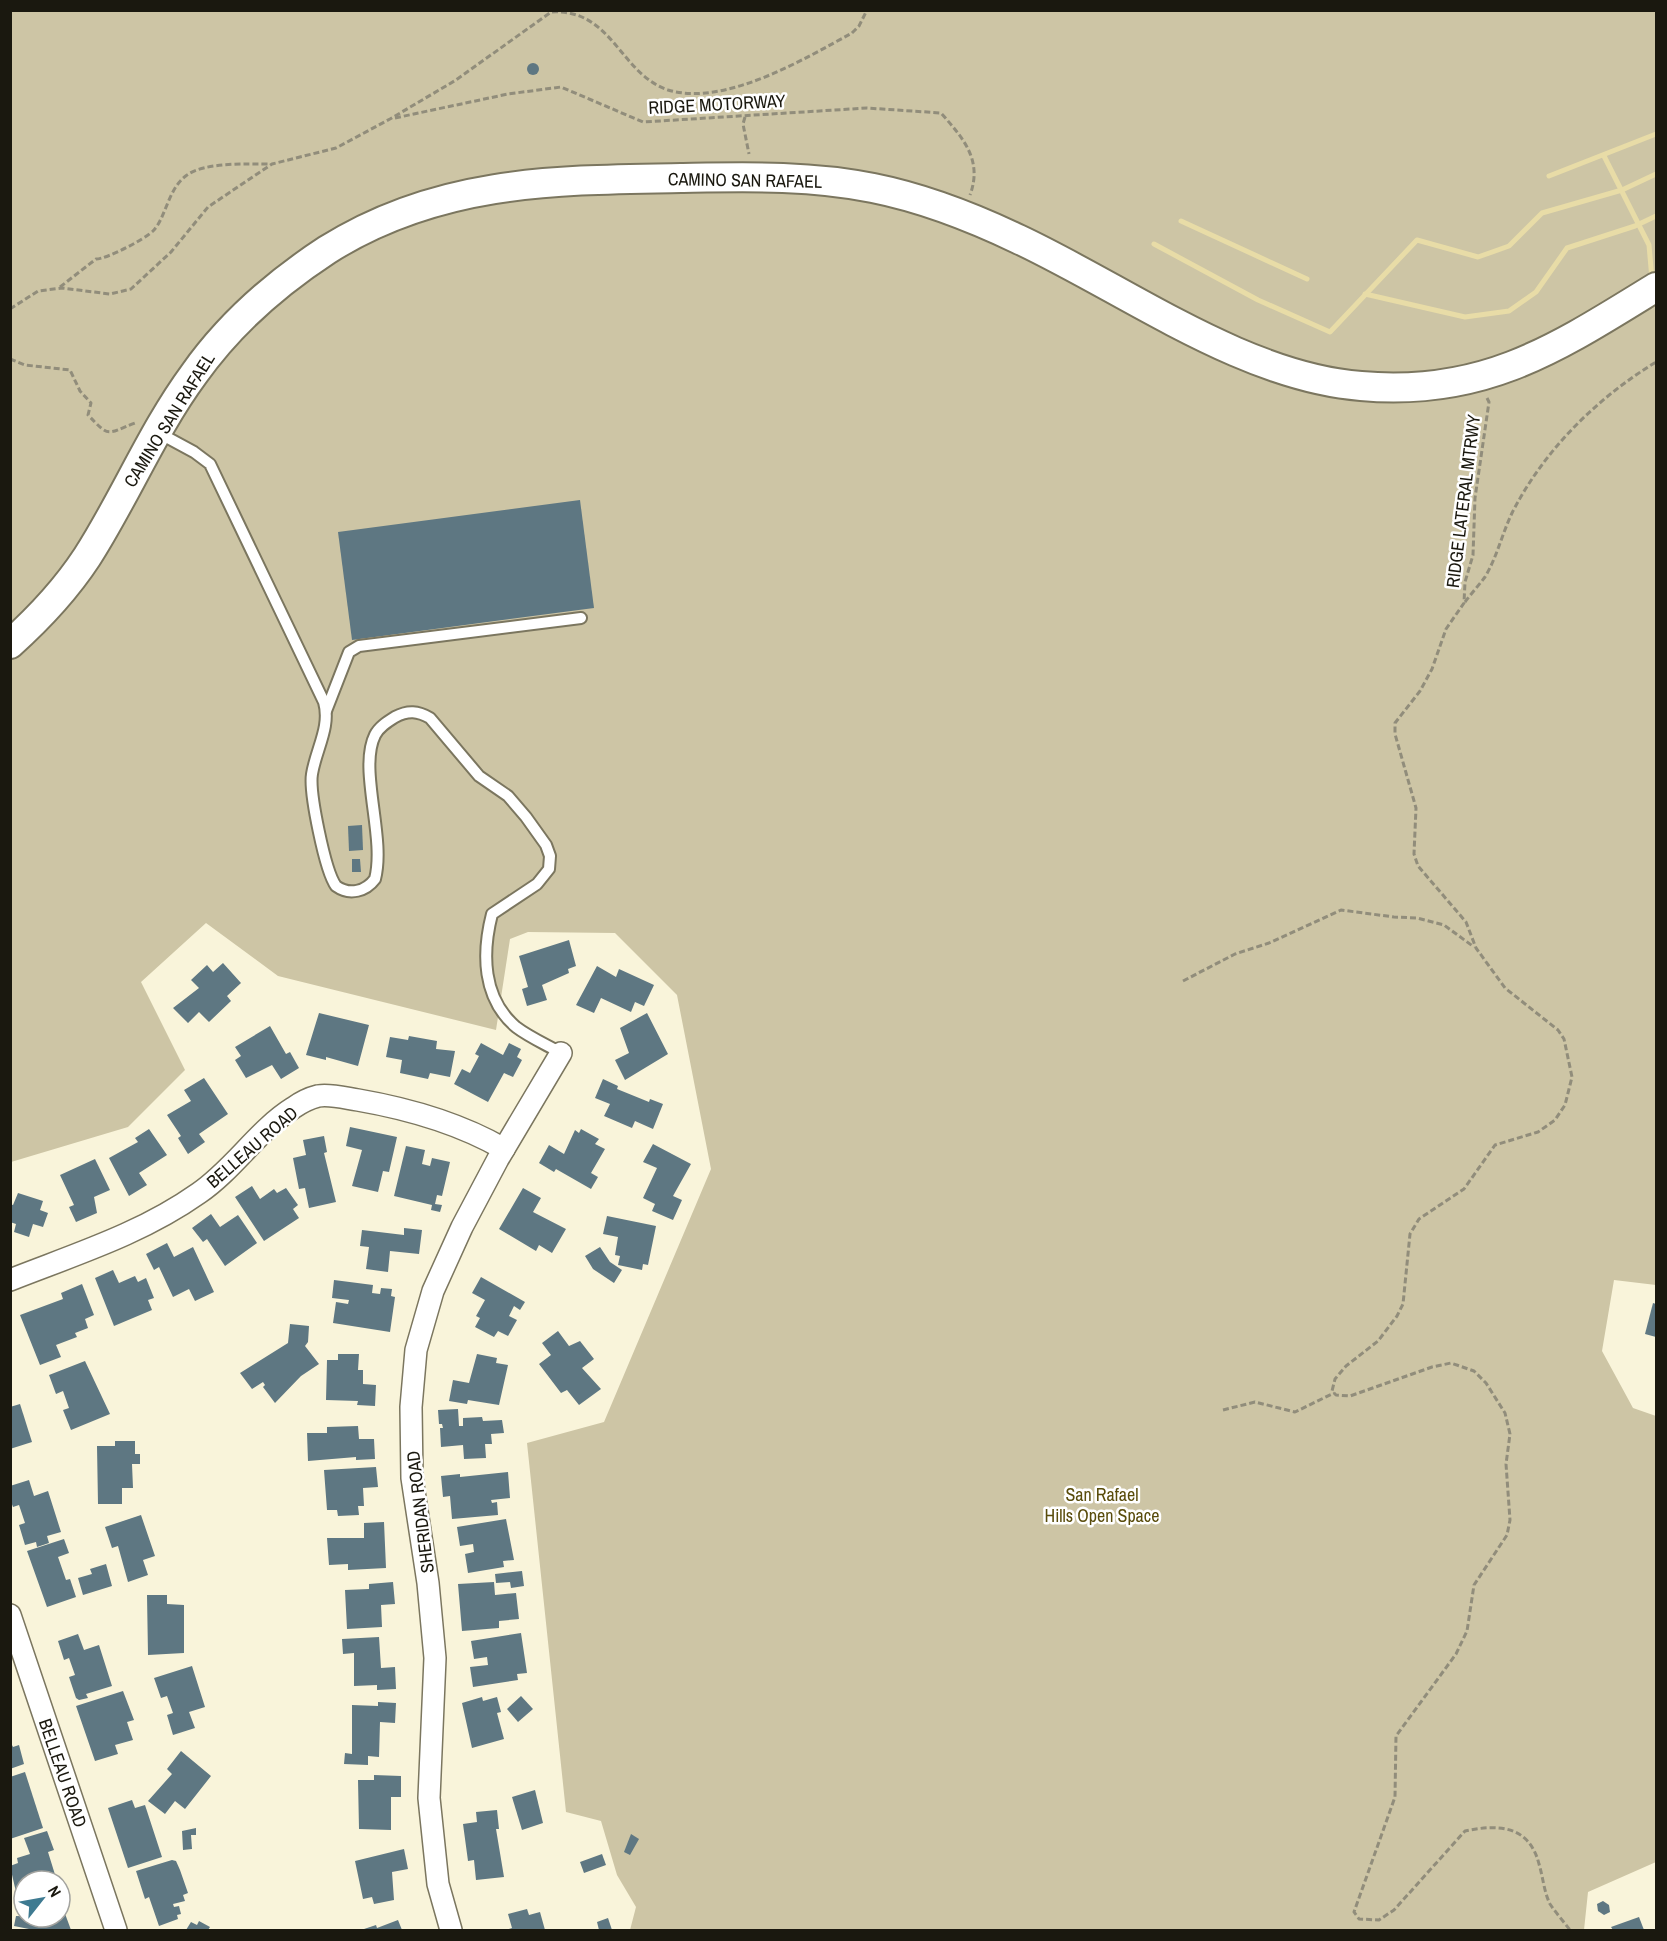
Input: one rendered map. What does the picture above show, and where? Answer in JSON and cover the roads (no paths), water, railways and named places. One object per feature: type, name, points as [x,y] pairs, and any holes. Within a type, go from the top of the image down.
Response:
[{"type":"street","name":"CAMINO SAN RAFAEL","points":[[10,644],[52,603],[84,561],[157,432],[210,353],[263,296],[333,246],[418,206],[454,196],[533,182],[747,177],[838,181],[912,198],[963,214],[1022,241],[1243,356],[1325,382],[1364,387],[1440,384],[1478,377],[1554,350],[1656,287]]},
{"type":"street","name":"SHERIDAN ROAD","points":[[451,1930],[438,1884],[429,1798],[435,1658],[428,1583],[412,1479],[411,1407],[416,1350],[434,1291],[462,1227],[504,1149],[561,1053]]},
{"type":"street","name":"BELLEAU ROAD","points":[[10,1280],[116,1240],[166,1214],[201,1192],[285,1114],[316,1097],[330,1096],[375,1103],[446,1121],[477,1133],[504,1149]]},
{"type":"street","name":"BELLEAU ROAD","points":[[10,1616],[116,1930]]},
{"type":"lane","points":[[157,432],[194,452],[210,464],[326,711]]},
{"type":"lane","points":[[561,1053],[516,1026],[490,992],[486,973],[486,937],[492,914],[537,884],[549,869],[550,856],[546,845],[508,796],[479,776],[430,718],[420,712],[407,712],[379,728],[370,751],[378,854],[375,879],[362,890],[340,889],[333,882],[326,857],[311,777],[326,725],[326,711],[349,652],[359,646],[581,618]]},
{"type":"waterway","points":[[1549,176],[1656,134]]},
{"type":"waterway","points":[[1604,156],[1649,245],[1652,279]]},
{"type":"waterway","points":[[1154,244],[1258,300],[1330,332],[1417,240],[1478,257],[1509,246],[1542,213],[1622,190],[1656,174]]},
{"type":"waterway","points":[[1365,294],[1465,317],[1509,311],[1536,292],[1567,248],[1635,226],[1656,216]]},
{"type":"waterway","points":[[1181,221],[1307,279]]},
{"type":"park label","name":"San Rafael Hills Open Space","points":[[1102,1504]]}]
